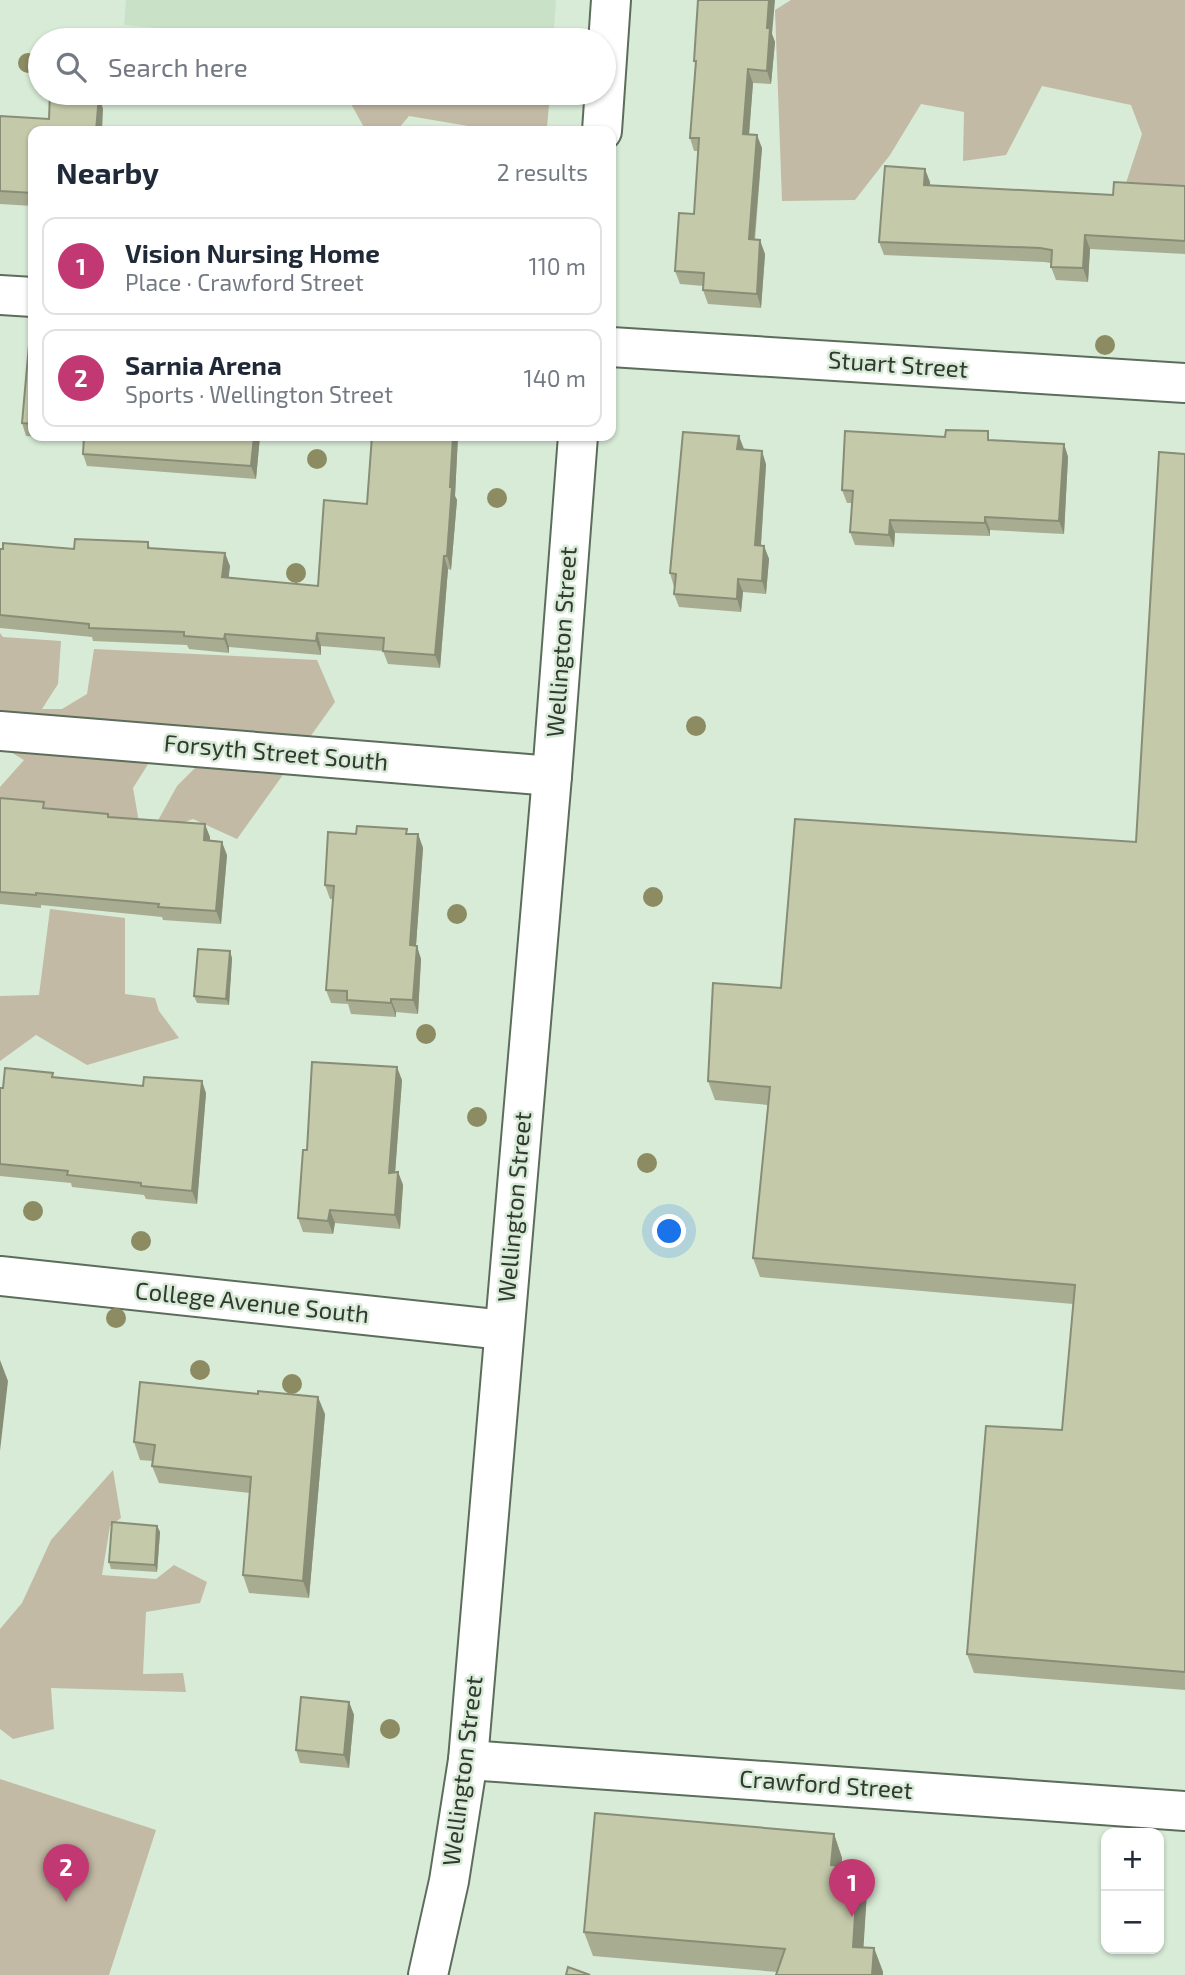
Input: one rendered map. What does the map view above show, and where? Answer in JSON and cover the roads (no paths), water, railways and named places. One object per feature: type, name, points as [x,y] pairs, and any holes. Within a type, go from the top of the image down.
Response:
[{"type":"street","points":[[609,28],[611,0]]},
{"type":"street","points":[[601,126],[603,105]]},
{"type":"street","points":[[0,295],[28,298]]},
{"type":"street","name":"Stuart Street","points":[[616,347],[1185,383]]},
{"type":"street","name":"Wellington Street","points":[[428,1975],[449,1881],[468,1760],[552,776],[578,441]]},
{"type":"street","name":"Forsyth Street South","points":[[0,731],[552,776]]},
{"type":"street","name":"College Avenue South","points":[[0,1276],[504,1330]]},
{"type":"street","name":"Crawford Street","points":[[468,1760],[1185,1811]]},
{"type":"place","name":"Sarnia Arena","points":[[66,1902]]},
{"type":"place","name":"Vision Nursing Home","points":[[852,1917]]}]
